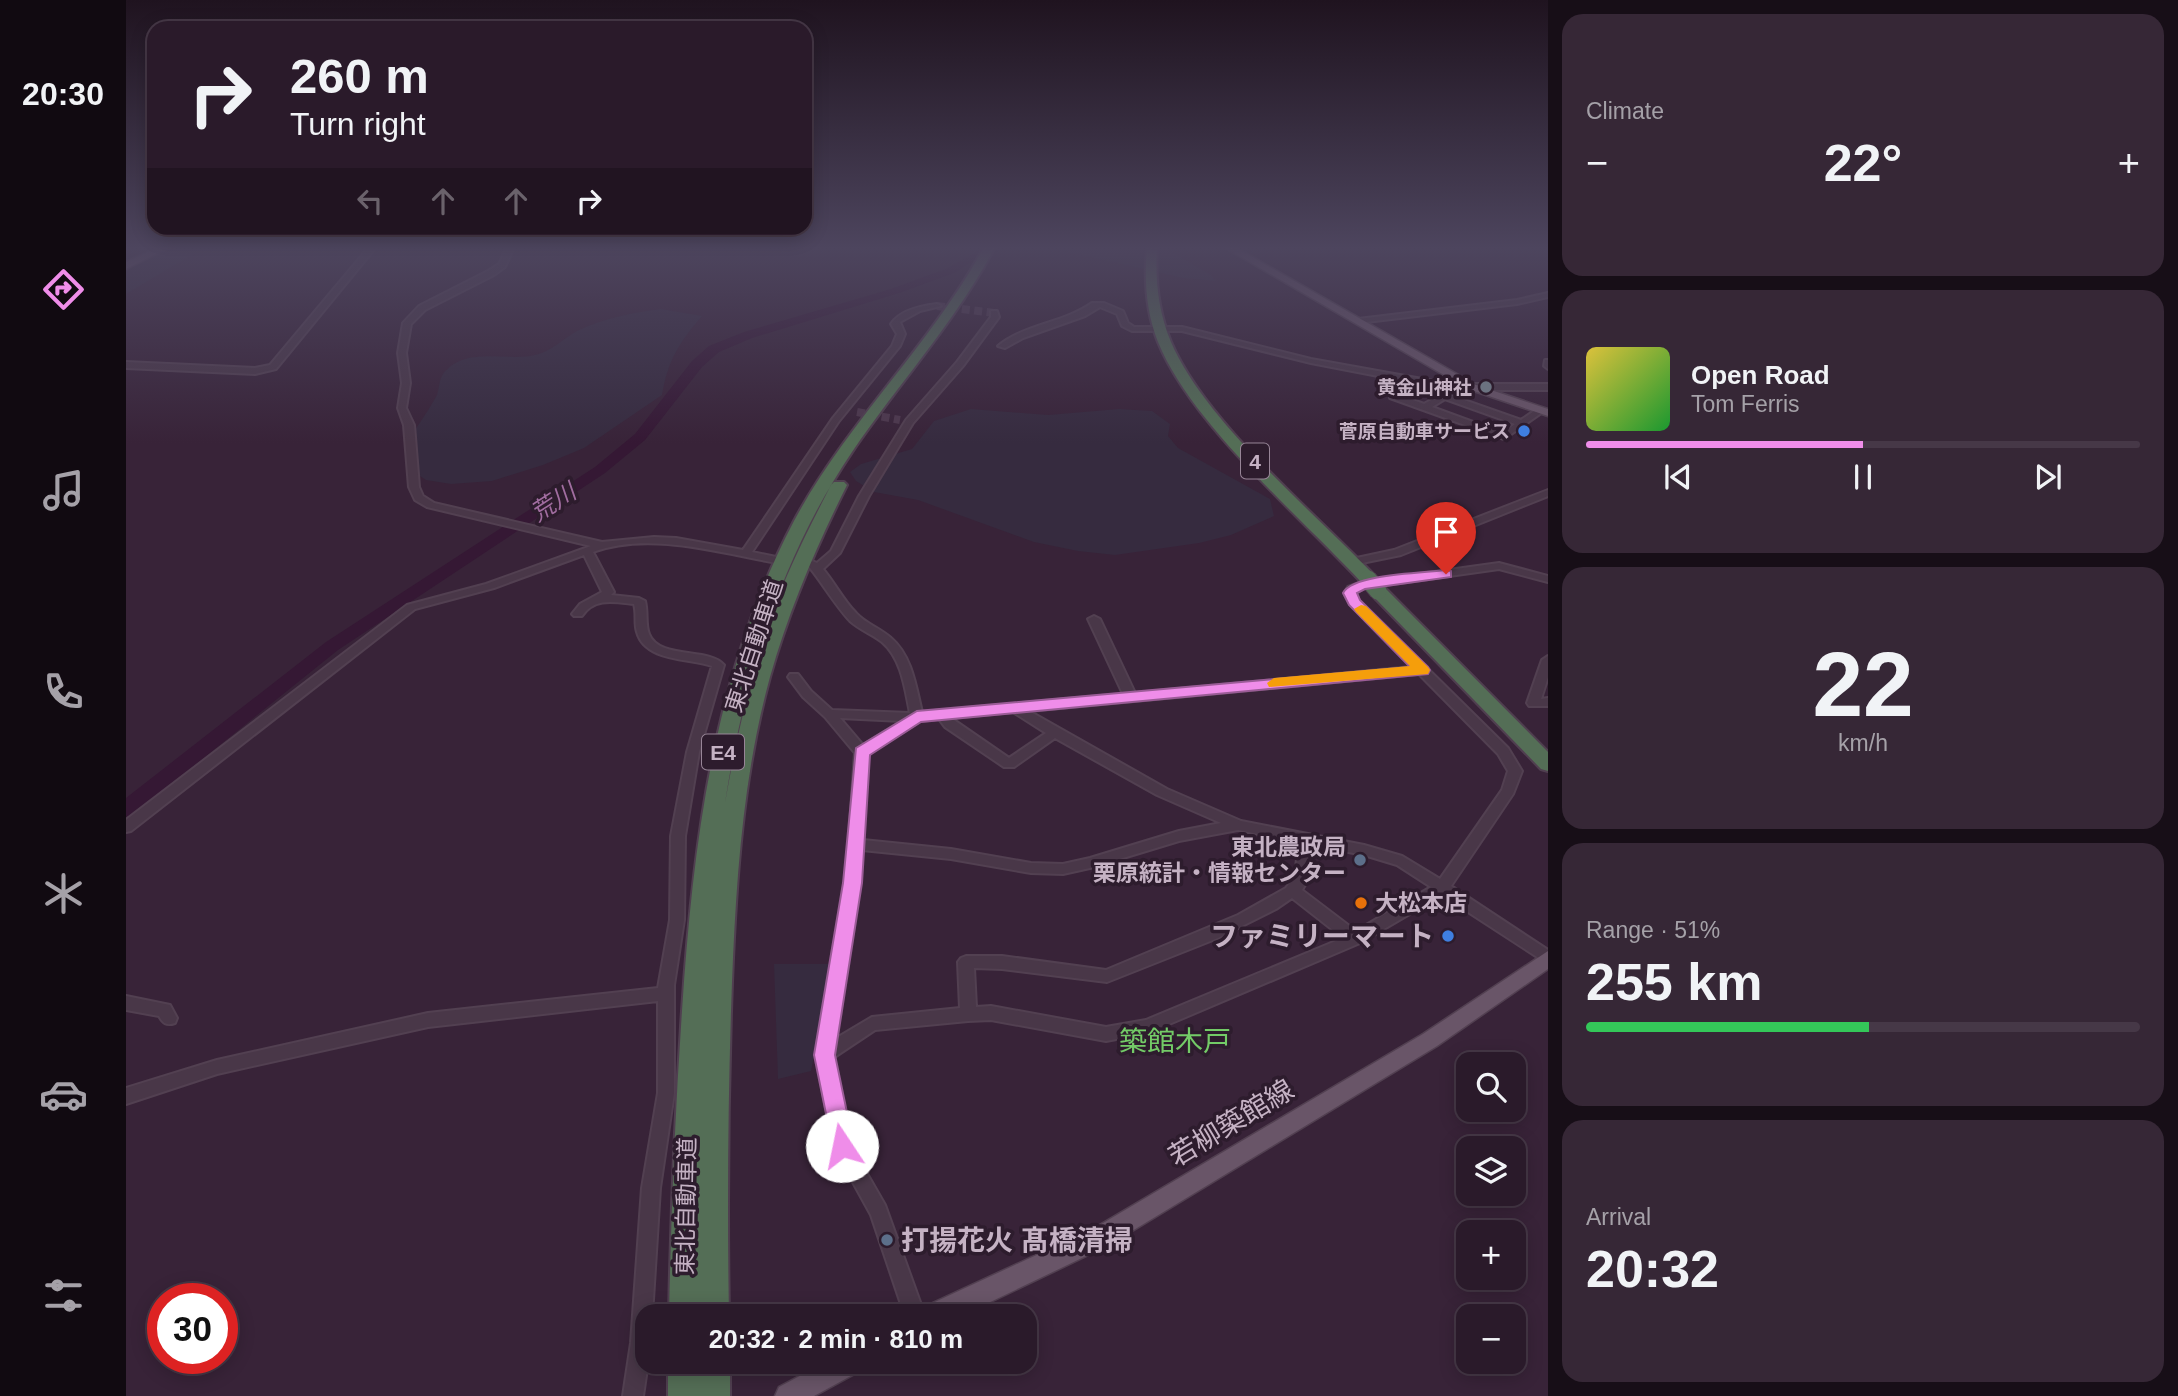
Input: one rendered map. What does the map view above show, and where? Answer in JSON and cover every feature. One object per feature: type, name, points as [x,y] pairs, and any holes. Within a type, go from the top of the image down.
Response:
[{"type":"highway","name":"東北自動車道","points":[[684,1304],[687,1144],[699,923],[705,857],[718,770],[735,698],[756,630],[802,522],[850,443],[949,312]]},
{"type":"highway","name":"東北自動車道","points":[[714,1304],[713,1142],[722,935],[739,770],[753,699],[794,574],[817,524],[864,444],[961,312]]},
{"type":"highway","name":"4","points":[[1158,312],[1178,368],[1232,436],[1548,764]]},
{"type":"highway","points":[[684,1374],[684,1396]]},
{"type":"highway","points":[[714,1374],[714,1396]]},
{"type":"main road","points":[[1342,312],[1474,388],[1544,412]]},
{"type":"main road","name":"若柳築館線","points":[[959,1304],[1101,1237],[1430,1040],[1548,958]]},
{"type":"main road","points":[[801,1393],[831,1374]]},
{"type":"street","points":[[126,365],[254,371],[274,367],[319,312]]},
{"type":"street","points":[[418,312],[407,323],[401,353],[406,383],[402,408],[408,418],[414,487],[419,498],[431,505],[592,545]]},
{"type":"street","points":[[746,554],[805,464],[895,347],[901,334],[896,321],[912,312]]},
{"type":"street","points":[[1002,346],[1020,336],[1085,312]]},
{"type":"street","points":[[1118,312],[1125,324],[1132,328],[1182,329],[1311,361],[1461,389],[1548,387]]},
{"type":"street","points":[[1358,321],[1430,312]]},
{"type":"street","points":[[917,717],[902,662],[894,647],[885,638],[867,631],[853,617],[814,567],[835,553],[904,421],[960,364],[995,317],[994,313]]},
{"type":"street","points":[[1393,396],[1504,436],[1520,423],[1544,412]]},
{"type":"street","points":[[1424,408],[1444,396],[1520,423]]},
{"type":"street","points":[[845,410],[857,412]]},
{"type":"street","points":[[1352,562],[1397,553],[1548,493]]},
{"type":"street","points":[[126,827],[411,607],[490,586],[592,545],[659,540],[777,560]]},
{"type":"street","points":[[592,545],[608,592],[605,598]]},
{"type":"street","points":[[824,1055],[872,1024],[968,1014],[991,1013],[1106,1034],[1148,1026],[1355,939],[1443,887],[1508,791],[1515,771],[1503,751],[1354,601],[1350,593],[1352,589],[1362,585],[1499,566],[1548,579]]},
{"type":"street","points":[[578,614],[584,604],[605,598],[639,601],[642,608],[643,635],[648,643],[672,653],[714,661],[718,665],[707,695],[678,836],[677,920],[665,994],[666,1093],[651,1188],[641,1343],[633,1396]]},
{"type":"street","points":[[1094,619],[1131,697]]},
{"type":"street","points":[[1548,660],[1533,703],[1548,702]]},
{"type":"street","points":[[829,714],[917,717],[1423,670]]},
{"type":"street","points":[[794,677],[862,752],[853,883],[824,1055],[842,1146],[879,1211],[911,1304]]},
{"type":"street","points":[[1014,707],[1163,792],[1238,825],[1402,861],[1548,958]]},
{"type":"street","points":[[942,714],[949,724],[1009,764],[1043,743],[1054,732]]},
{"type":"street","points":[[862,752],[917,717]]},
{"type":"street","points":[[856,845],[951,854],[1031,868],[1063,869],[1180,836],[1238,825]]},
{"type":"street","points":[[968,1014],[965,1002],[966,962],[993,960],[1085,976],[1107,976],[1252,916],[1293,891],[1301,881],[1306,838]]},
{"type":"street","points":[[1293,891],[1355,939]]},
{"type":"street","points":[[126,1096],[218,1067],[428,1020],[665,994]]},
{"type":"street","points":[[126,1003],[164,1010],[169,1018]]},
{"type":"shaded area","points":[[679,312],[702,316],[676,352],[662,395],[584,448],[543,465],[492,481],[451,484],[426,480],[408,468],[405,445],[437,395],[443,374],[452,365],[474,357],[535,355],[552,348],[577,331],[628,314]]},
{"type":"shaded area","points":[[971,409],[1048,415],[1119,409],[1152,411],[1170,424],[1168,436],[1178,448],[1270,499],[1274,516],[1231,535],[1199,543],[1115,555],[1034,542],[918,500],[874,492],[856,481],[850,472],[861,464],[912,449],[934,421]]},
{"type":"shaded area","points":[[774,964],[833,964],[811,1071],[778,1079]]},
{"type":"waterway","name":"荒川","points":[[126,809],[332,646],[600,470],[640,437],[697,364],[714,349],[748,335],[824,312]]},
{"type":"tunnel","points":[[987,312],[994,313]]},
{"type":"tunnel","points":[[857,412],[900,420]]},
{"type":"slow traffic","points":[[1274,683],[1423,670],[1361,609]]},
{"type":"place","name":"黄金山神社","points":[[1486,387]]},
{"type":"place","name":"菅原自動車サービス","points":[[1524,431]]},
{"type":"place","name":"東北農政局 栗原統計・情報センター","points":[[1360,860]]},
{"type":"place","name":"大松本店","points":[[1361,903]]},
{"type":"place","name":"ファミリーマート","points":[[1448,936]]},
{"type":"place","name":"打揚花火 髙橋清掃","points":[[887,1240]]},
{"type":"district","name":"築館木戸","points":[[1175,1041]]},
{"type":"route","points":[[842,1146],[824,1055],[853,883],[862,752],[917,717],[1423,670],[1354,601],[1350,593],[1352,589],[1362,585],[1446,574]]}]
